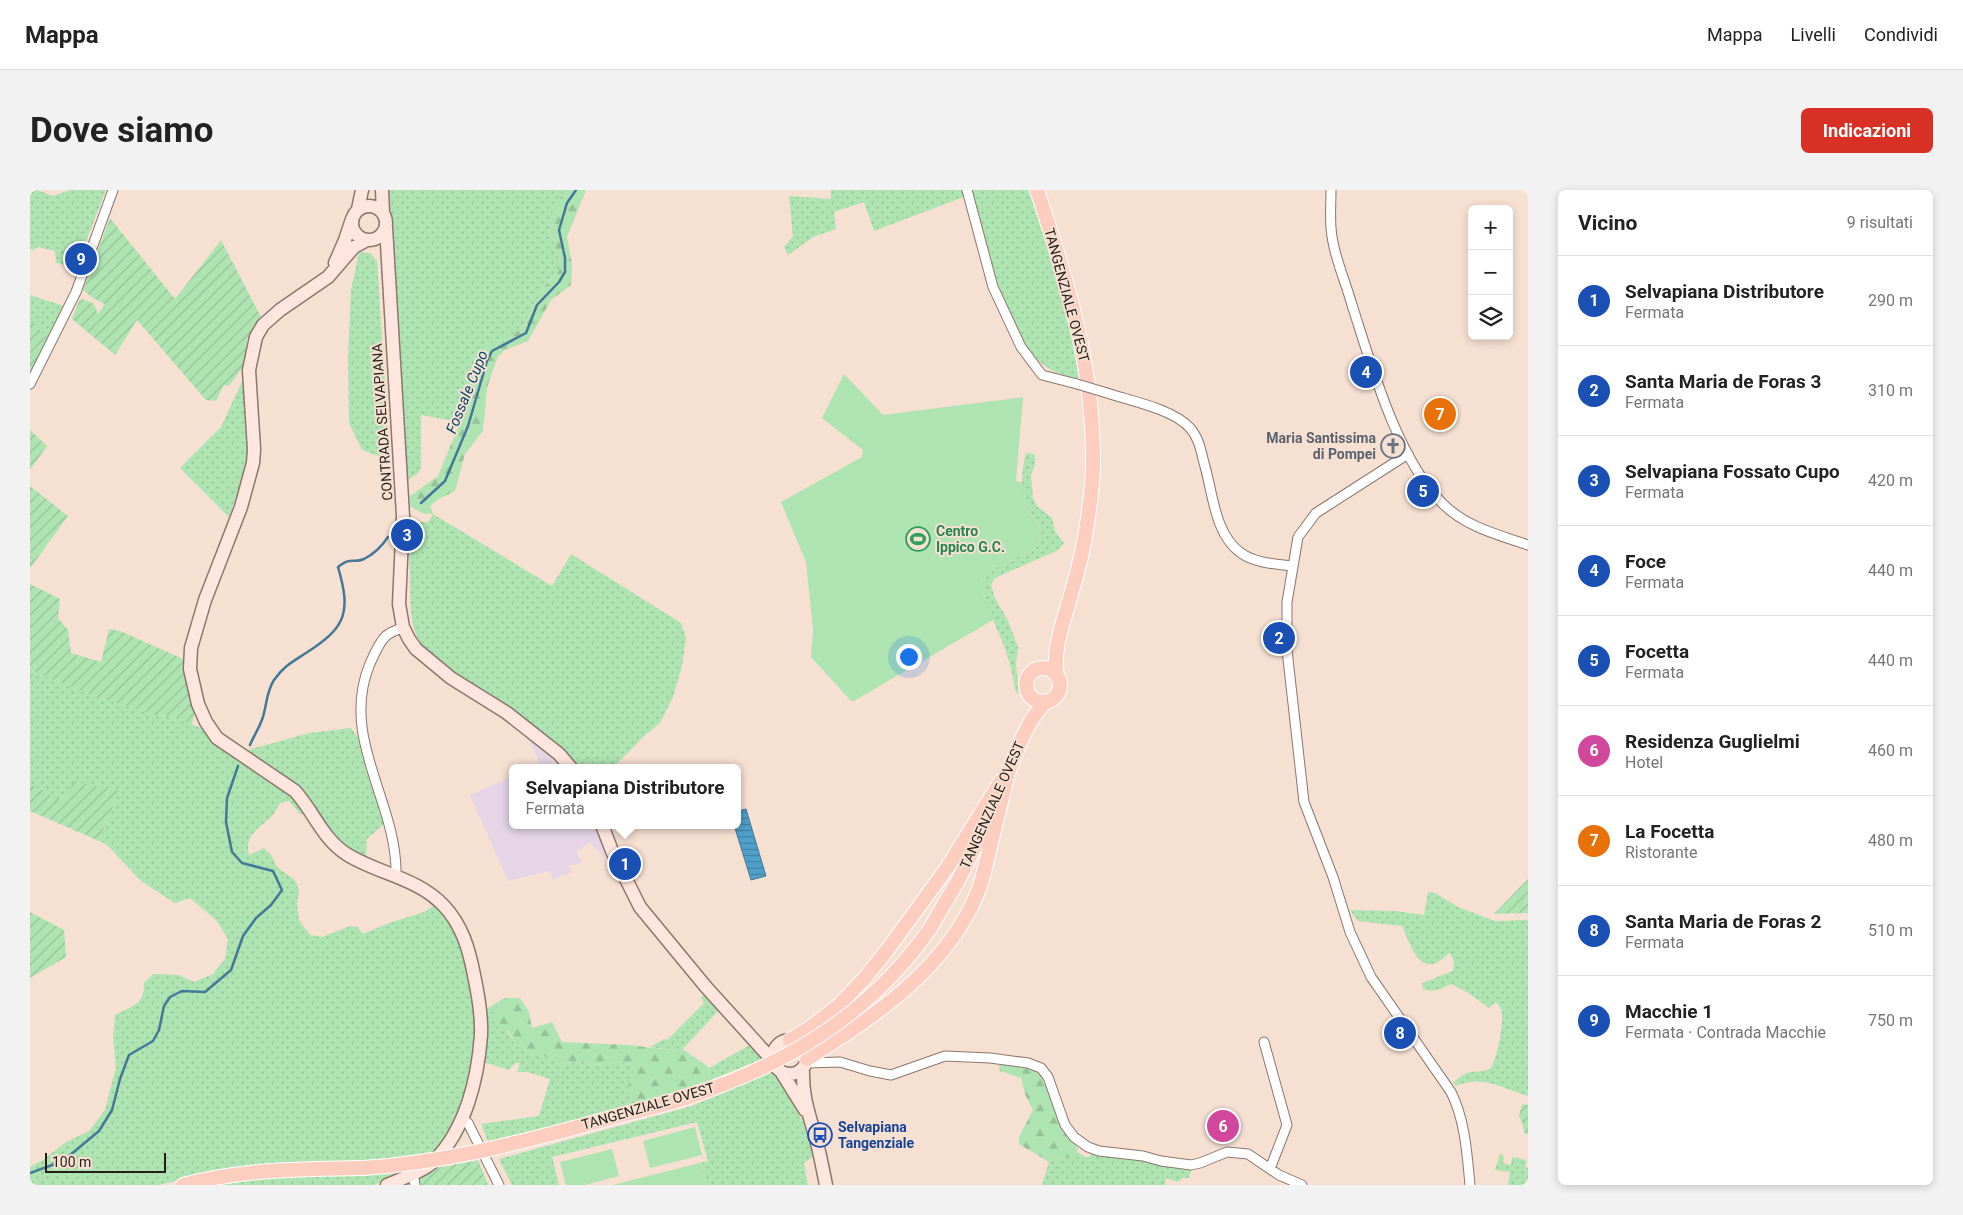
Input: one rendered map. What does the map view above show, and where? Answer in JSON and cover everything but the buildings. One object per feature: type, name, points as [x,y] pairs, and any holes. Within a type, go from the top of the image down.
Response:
[{"type":"main road","points":[[328,277],[345,240],[362,190]]},
{"type":"main road","points":[[382,190],[386,227],[380,236],[354,248],[328,277],[280,310],[264,325],[256,337],[250,370],[253,463],[241,507],[205,600],[191,648],[190,669],[198,704],[206,722],[217,738],[295,791],[306,803],[336,847],[362,863],[396,876],[431,894],[444,905],[456,921],[469,951],[479,1000],[481,1034],[475,1077],[462,1119],[444,1150],[414,1179],[387,1185]]},
{"type":"main road","name":"TANGENZIALE OVEST","points":[[1037,190],[1058,252],[1079,330],[1091,398],[1094,465],[1086,534],[1059,638],[1056,666],[1057,676]]},
{"type":"main road","points":[[355,214],[372,206],[383,212]]},
{"type":"main road","points":[[355,214],[355,232],[360,237],[369,240]]},
{"type":"main road","name":"CONTRADA SELVAPIANA","points":[[386,227],[403,516],[399,604],[403,627],[416,649],[451,678],[506,713],[558,754],[567,764]]},
{"type":"main road","name":"CONTRADA SELVAPIANA","points":[[369,240],[388,276]]},
{"type":"main road","name":"TANGENZIALE OVEST","points":[[1039,668],[1059,638]]},
{"type":"main road","points":[[1039,668],[1050,669],[1057,676],[1060,686],[1056,696],[1046,702],[1036,701],[1029,695],[1026,686],[1028,676],[1039,668]]},
{"type":"main road","name":"TANGENZIALE OVEST","points":[[1026,729],[1030,704],[1029,695]]},
{"type":"main road","name":"TANGENZIALE OVEST","points":[[184,1185],[198,1181],[284,1170],[404,1165],[476,1153],[688,1097],[750,1073],[791,1053],[848,1017],[906,962],[929,930],[959,879],[983,832],[1026,729],[1039,708],[1046,702]]},
{"type":"main road","points":[[773,1061],[774,1049],[808,1029],[837,1007],[870,972],[946,868],[1008,772]]},
{"type":"main road","points":[[782,1073],[793,1074],[891,1001],[936,958],[960,927],[980,885],[1008,772]]},
{"type":"main road","points":[[604,829],[612,851],[640,907],[706,987],[773,1061],[808,1114]]},
{"type":"main road","points":[[744,1028],[760,1037],[786,1041],[802,1046],[807,1054],[803,1080],[808,1114],[816,1137],[826,1185]]},
{"type":"street","points":[[30,384],[76,292],[113,190]]},
{"type":"street","points":[[967,190],[993,287],[1021,347],[1042,375],[1149,406],[1179,419],[1190,427],[1197,437],[1213,503],[1229,541],[1241,553],[1253,558],[1265,562],[1292,566]]},
{"type":"street","points":[[1331,190],[1331,228],[1335,252],[1363,339],[1395,428],[1408,454],[1428,485],[1444,505],[1474,526],[1528,545]]},
{"type":"street","points":[[1408,454],[1316,513],[1298,537],[1287,602],[1287,650],[1304,802],[1333,878],[1350,932],[1371,977],[1451,1092],[1458,1106],[1467,1148],[1470,1185]]},
{"type":"street","points":[[396,876],[396,853],[389,821],[366,750],[360,700],[363,683],[372,660],[386,636],[403,627]]},
{"type":"street","points":[[1264,1042],[1287,1125],[1270,1169]]},
{"type":"street","points":[[805,1064],[840,1062],[891,1075],[945,1056],[990,1058],[1028,1063],[1041,1068],[1048,1077],[1065,1125],[1074,1137],[1088,1147],[1099,1151],[1144,1156],[1161,1161],[1190,1165],[1227,1152],[1248,1154],[1270,1169],[1302,1185]]},
{"type":"street","points":[[462,1119],[468,1123],[499,1185]]},
{"type":"shaded area","points":[[529,740],[550,756],[555,764],[540,764]]},
{"type":"shaded area","points":[[509,777],[509,829],[596,829],[607,861],[590,842],[576,852],[582,863],[569,866],[571,873],[553,879],[550,871],[508,881],[470,795]]},
{"type":"green space","points":[[30,190],[37,190],[53,196],[70,190],[106,190],[86,241],[80,265],[56,263],[55,251],[38,247],[34,250],[30,249]]},
{"type":"green space","points":[[389,190],[565,190],[554,209],[550,225],[559,271],[543,288],[524,325],[512,336],[487,344],[472,393],[460,422],[421,415],[421,469],[416,475],[407,480]]},
{"type":"green space","points":[[565,190],[586,190],[567,237],[572,264],[571,285],[551,300],[528,341],[505,350],[498,356],[487,388],[483,431],[465,454],[455,491],[437,500],[430,506],[433,514],[422,513],[410,506],[410,496],[438,476],[472,393],[487,344],[511,336],[524,326],[543,288],[559,271],[556,249],[551,236],[550,220]]},
{"type":"green space","points":[[831,190],[964,190],[966,196],[874,231],[864,202],[834,212],[836,229],[813,237],[788,255],[784,247],[793,236],[789,196],[831,199]]},
{"type":"green space","points":[[972,190],[1029,190],[1052,260],[1065,308],[1076,356],[1079,380],[1056,372],[1044,365],[1029,351],[1016,331],[1006,309],[989,259]]},
{"type":"green space","points":[[110,218],[175,299],[221,240],[262,319],[247,339],[244,365],[229,386],[224,385],[216,401],[206,400],[137,320],[115,355],[72,319],[79,301],[83,299],[94,304],[98,314],[105,304],[83,290]]},
{"type":"green space","points":[[359,252],[370,253],[377,261],[390,460],[362,450],[349,423],[348,357],[351,290]]},
{"type":"green space","points":[[30,295],[64,306],[52,334],[48,338],[30,320]]},
{"type":"green space","points":[[30,320],[48,338],[30,374]]},
{"type":"green space","name":"Centro Ippico G.C.","points":[[844,374],[883,415],[1023,397],[1016,481],[1022,483],[1028,508],[1041,529],[1035,548],[983,575],[983,592],[993,620],[852,702],[811,657],[813,629],[806,562],[781,502],[862,457],[863,450],[822,418]]},
{"type":"green space","points":[[245,375],[249,434],[247,465],[229,517],[180,468],[221,427]]},
{"type":"green space","points":[[30,430],[47,446],[30,470]]},
{"type":"green space","points":[[1026,453],[1035,454],[1035,465],[1031,475],[1033,498],[1037,506],[1052,518],[1055,531],[1064,543],[1058,550],[995,578],[991,584],[994,596],[1008,621],[1018,647],[1016,663],[1019,695],[1015,690],[1007,654],[987,604],[982,585],[982,575],[1035,548],[1038,543],[1041,529],[1025,502],[1023,493],[1022,475]]},
{"type":"green space","points":[[30,486],[68,516],[31,567],[30,567]]},
{"type":"green space","points":[[433,514],[552,586],[571,554],[681,623],[686,638],[682,666],[673,697],[660,723],[643,737],[617,764],[576,764],[560,747],[537,728],[488,694],[450,671],[425,649],[415,633],[413,624],[410,598],[409,552],[411,539],[416,527],[420,522],[428,522]]},
{"type":"green space","points":[[30,584],[60,599],[58,618],[68,630],[71,653],[101,662],[109,629],[120,631],[185,660],[187,685],[195,711],[192,724],[169,716],[153,715],[80,691],[34,672],[30,680]]},
{"type":"green space","points":[[34,672],[80,691],[153,715],[169,716],[192,724],[204,730],[212,742],[264,775],[291,796],[304,814],[300,814],[289,801],[280,803],[272,815],[250,837],[248,848],[249,855],[264,848],[272,856],[276,866],[296,881],[299,891],[297,903],[299,920],[310,935],[322,937],[350,926],[357,927],[363,934],[389,923],[424,912],[435,905],[443,913],[454,930],[465,958],[474,1002],[476,1030],[474,1056],[464,1096],[453,1125],[435,1153],[404,1158],[212,1173],[158,1185],[30,1185],[30,1167],[43,1160],[66,1142],[89,1131],[105,1110],[116,1067],[113,1038],[115,1015],[132,1007],[140,1000],[144,990],[144,983],[153,974],[179,975],[194,982],[213,974],[225,959],[228,939],[216,920],[190,898],[175,903],[141,881],[106,844],[99,841],[119,791],[63,802],[30,784],[30,680]]},
{"type":"green space","points":[[351,728],[359,739],[367,773],[385,823],[367,839],[366,859],[353,852],[334,835],[295,784],[259,760],[248,750],[309,733]]},
{"type":"green space","points":[[74,781],[119,791],[99,841],[30,811],[30,784],[63,801]]},
{"type":"green space","points":[[1528,879],[1528,913],[1494,914]]},
{"type":"green space","points":[[1428,892],[1435,893],[1458,907],[1495,921],[1528,920],[1528,1096],[1484,1082],[1466,1083],[1456,1086],[1453,1083],[1467,1073],[1484,1071],[1490,1069],[1493,1065],[1500,1040],[1502,1014],[1500,1007],[1496,1002],[1489,1008],[1467,992],[1451,984],[1441,989],[1423,989],[1422,983],[1453,971],[1454,962],[1450,953],[1438,962],[1425,963],[1415,953],[1402,926],[1358,921],[1350,910],[1395,911],[1424,915]]},
{"type":"green space","points":[[30,912],[64,930],[66,957],[30,978]]},
{"type":"green space","points":[[704,995],[719,1010],[683,1049],[670,1050],[650,1047],[664,1039],[667,1040],[704,1003],[701,997]]},
{"type":"green space","points":[[505,998],[520,998],[529,1012],[532,1028],[552,1022],[562,1042],[629,1045],[670,1050],[683,1049],[709,1068],[710,1080],[640,1103],[634,1094],[628,1094],[629,1077],[635,1069],[625,1062],[598,1065],[584,1061],[558,1064],[538,1053],[530,1055],[524,1047],[516,1046],[509,1031],[497,1026],[496,1014],[499,1001]]},
{"type":"green space","points":[[499,1001],[496,1014],[516,1046],[524,1047],[530,1055],[538,1053],[558,1064],[584,1061],[598,1065],[625,1062],[635,1069],[628,1094],[634,1094],[640,1103],[559,1125],[488,1141],[481,1124],[539,1116],[550,1079],[528,1072],[517,1072],[520,1063],[515,1063],[509,1070],[483,1062],[487,1035],[487,1009]]},
{"type":"green space","points":[[750,1045],[763,1059],[710,1080],[709,1068]]},
{"type":"green space","points":[[999,1063],[1038,1071],[1078,1149],[1077,1152],[1069,1157],[1049,1162],[1019,1144],[1019,1137],[1033,1110],[1025,1094],[1021,1078],[1000,1071]]},
{"type":"green space","points":[[773,1072],[787,1091],[798,1111],[815,1155],[804,1163],[808,1185],[706,1185],[700,1163],[708,1161],[697,1122],[552,1157],[559,1185],[512,1185],[499,1159],[692,1106]]},
{"type":"green space","points":[[1522,1104],[1528,1105],[1528,1135],[1524,1132],[1519,1116]]},
{"type":"green space","points":[[695,1127],[702,1155],[650,1168],[643,1141]]},
{"type":"green space","points":[[612,1149],[619,1176],[585,1185],[566,1185],[560,1162]]},
{"type":"green space","points":[[1077,1152],[1088,1158],[1092,1153],[1192,1168],[1189,1178],[1183,1178],[1178,1182],[1166,1178],[1165,1185],[1042,1185],[1049,1162],[1069,1157]]},
{"type":"green space","points":[[1500,1153],[1504,1156],[1503,1163],[1511,1165],[1512,1157],[1527,1160],[1525,1167],[1528,1168],[1528,1185],[1508,1185],[1510,1172],[1495,1170]]},
{"type":"green space","points":[[478,1160],[488,1185],[398,1185],[430,1169]]},
{"type":"green space","points":[[700,1163],[706,1185],[612,1185]]},
{"type":"green space","points":[[403,1172],[374,1185],[220,1185],[259,1179]]},
{"type":"water","points":[[746,809],[766,876],[751,880],[735,829],[741,829],[741,810]]},
{"type":"waterway","name":"Fossale Cupo","points":[[421,503],[445,481],[468,426],[487,361],[492,351],[526,333],[537,305],[559,282],[565,272],[565,258],[559,230],[567,203],[576,190]]},
{"type":"waterway","name":"Fossale Cupo","points":[[250,745],[262,721],[274,680],[288,665],[320,644],[338,626],[344,607],[344,596],[338,567],[346,562],[368,557],[378,550],[388,537]]},
{"type":"waterway","name":"Fossale Cupo","points":[[30,1173],[63,1161],[99,1131],[112,1110],[120,1079],[129,1055],[153,1041],[159,1030],[164,1006],[170,997],[182,991],[205,992],[231,970],[243,936],[256,918],[271,905],[282,890],[273,871],[242,863],[232,852],[226,822],[227,798],[238,766]]},
{"type":"place","name":"Macchie 1","points":[[81,259]]},
{"type":"place","name":"Foce","points":[[1366,372]]},
{"type":"place","name":"La Focetta","points":[[1440,414]]},
{"type":"place","name":"Maria Santissima di Pompei","points":[[1393,446]]},
{"type":"place","name":"Focetta","points":[[1423,491]]},
{"type":"place","name":"Selvapiana Fossato Cupo","points":[[407,535]]},
{"type":"place","name":"Centro Ippico G.C.","points":[[918,539]]},
{"type":"place","name":"Santa Maria de Foras 3","points":[[1279,638]]},
{"type":"place","name":"Selvapiana Distributore","points":[[625,864]]},
{"type":"place","name":"Santa Maria de Foras 2","points":[[1400,1033]]},
{"type":"place","name":"Residenza Guglielmi","points":[[1223,1126]]},
{"type":"place","name":"Selvapiana Tangenziale","points":[[820,1135]]}]
